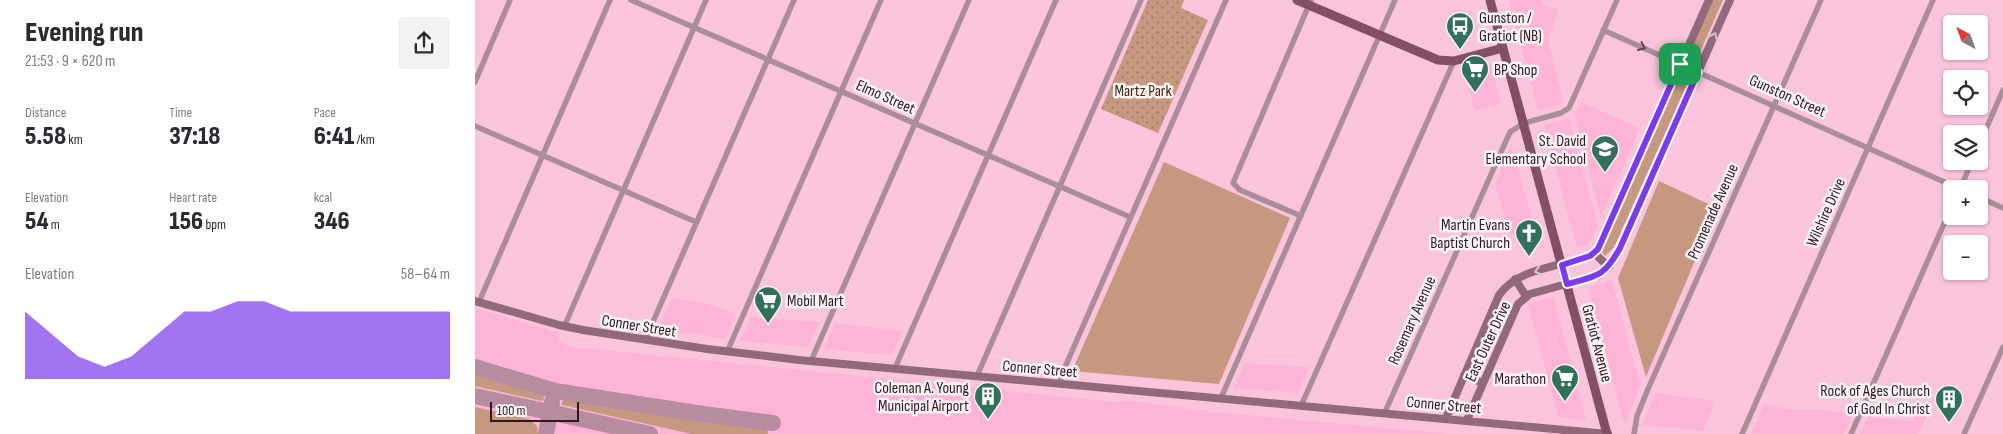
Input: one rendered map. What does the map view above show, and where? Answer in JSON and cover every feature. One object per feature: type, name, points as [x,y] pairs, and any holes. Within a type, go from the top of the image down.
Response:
[{"type":"main road","points":[[1297,0],[1310,2],[1380,36],[1438,60],[1454,61],[1503,48]]},
{"type":"main road","name":"Gratiot Avenue","points":[[1490,0],[1607,434]]},
{"type":"main road","points":[[1526,296],[1515,279],[1578,261],[1598,249],[1709,0]]},
{"type":"main road","points":[[1594,253],[1609,267],[1620,248],[1730,0]]},
{"type":"main road","name":"East Outer Drive","points":[[1467,420],[1513,310],[1526,296],[1599,275],[1609,267]]},
{"type":"main road","name":"East Outer Drive","points":[[1446,418],[1499,295],[1515,279]]},
{"type":"main road","name":"Conner Street","points":[[477,301],[564,326],[727,352],[1607,434]]},
{"type":"main road","points":[[1464,375],[1483,383]]},
{"type":"street","points":[[475,82],[510,0]]},
{"type":"street","points":[[477,301],[610,0]]},
{"type":"street","name":"Elmo Street","points":[[631,0],[1130,217]]},
{"type":"street","points":[[564,326],[706,0]]},
{"type":"street","points":[[645,340],[794,0]]},
{"type":"street","points":[[727,352],[881,0]]},
{"type":"street","points":[[811,361],[969,0]]},
{"type":"street","points":[[895,368],[1056,0]]},
{"type":"street","points":[[977,376],[1141,0]]},
{"type":"street","points":[[1060,383],[1062,374],[1225,0]]},
{"type":"street","points":[[1221,398],[1395,0]]},
{"type":"street","points":[[1524,123],[1561,114],[1569,108],[1617,0]]},
{"type":"street","name":"Promenade Avenue","points":[[1634,434],[1637,416],[1648,389],[1821,0]]},
{"type":"street","name":"Wilshire Drive","points":[[1741,434],[1933,0]]},
{"type":"street","points":[[1301,216],[1240,190],[1233,183],[1310,2]]},
{"type":"street","name":"Gunston Street","points":[[1603,30],[1943,181]]},
{"type":"street","points":[[1301,406],[1454,61]]},
{"type":"street","points":[[1988,125],[2003,90]]},
{"type":"street","name":"Rosemary Avenue","points":[[1385,412],[1510,132],[1524,123]]},
{"type":"street","points":[[475,126],[696,222]]},
{"type":"street","points":[[1988,201],[2003,208]]},
{"type":"street","points":[[1851,434],[1943,225]]},
{"type":"street","points":[[1964,434],[2003,347]]},
{"type":"shaded area","points":[[1509,0],[1542,0],[1543,5],[1558,10],[1548,42],[1563,100],[1561,104],[1538,110]]},
{"type":"shaded area","points":[[1491,65],[1501,104],[1475,111],[1465,72]]},
{"type":"shaded area","name":"St. David Elementary School","points":[[1581,102],[1640,128],[1601,217],[1574,114]]},
{"type":"shaded area","points":[[1569,118],[1598,226],[1588,245],[1577,248],[1544,125]]},
{"type":"shaded area","points":[[1511,145],[1535,229],[1509,235],[1495,183]]},
{"type":"shaded area","points":[[1612,280],[1640,385],[1626,423],[1623,421],[1589,288]]},
{"type":"shaded area","points":[[1553,297],[1586,420],[1558,417],[1528,304]]},
{"type":"shaded area","points":[[672,298],[708,304],[736,314],[725,339],[658,329]]},
{"type":"shaded area","name":"Coleman A. Young Municipal Airport","points":[[475,308],[560,333],[559,342],[574,347],[1116,402],[1133,401],[1194,410],[1450,434],[475,434]]},
{"type":"shaded area","points":[[751,317],[820,322],[808,347],[740,341]]},
{"type":"shaded area","points":[[835,323],[903,331],[892,355],[824,349]]},
{"type":"shaded area","points":[[1244,363],[1309,367],[1298,393],[1234,388]]},
{"type":"shaded area","points":[[1656,393],[1715,401],[1703,431],[1642,425]]},
{"type":"shaded area","points":[[1764,404],[1792,410],[1825,410],[1852,415],[1844,434],[1751,434]]},
{"type":"shaded area","points":[[1919,408],[1929,411],[1918,434],[1860,434],[1868,417],[1912,421]]},
{"type":"green space","name":"Martz Park","points":[[1148,0],[1184,0],[1181,8],[1208,20],[1158,133],[1101,109]]},
{"type":"green space","points":[[1713,0],[1723,0],[1695,60],[1688,55]]},
{"type":"green space","points":[[1683,72],[1690,75],[1690,78],[1614,247],[1605,256],[1602,252],[1604,245],[1679,77]]},
{"type":"green space","points":[[1164,162],[1290,218],[1219,384],[1072,371]]},
{"type":"green space","points":[[1659,181],[1717,208],[1646,377],[1618,278]]},
{"type":"green space","points":[[475,374],[540,393],[544,399],[542,401],[475,386]]},
{"type":"green space","points":[[566,399],[762,427],[767,429],[768,434],[692,434],[562,405],[562,402]]},
{"type":"green space","points":[[475,407],[529,419],[537,426],[538,434],[475,434]]},
{"type":"taxiway","points":[[475,367],[555,391],[773,423]]},
{"type":"taxiway","points":[[475,396],[650,434]]},
{"type":"taxiway","points":[[546,434],[552,402]]},
{"type":"place","name":"Gunston / Gratiot (NB)","points":[[1460,50]]},
{"type":"place","name":"BP Shop","points":[[1475,93]]},
{"type":"place","name":"St. David Elementary School","points":[[1605,173]]},
{"type":"place","name":"Martin Evans Baptist Church","points":[[1529,257]]},
{"type":"place","name":"Mobil Mart","points":[[768,324]]},
{"type":"place","name":"Marathon","points":[[1565,402]]},
{"type":"place","name":"Coleman A. Young Municipal Airport","points":[[988,420]]},
{"type":"place","name":"Rock of Ages Church of God In Christ","points":[[1949,423]]},
{"type":"route","points":[[1680,64],[1698,72],[1620,248],[1605,271],[1599,275],[1567,284],[1562,265],[1590,256],[1598,249],[1680,64]]}]
